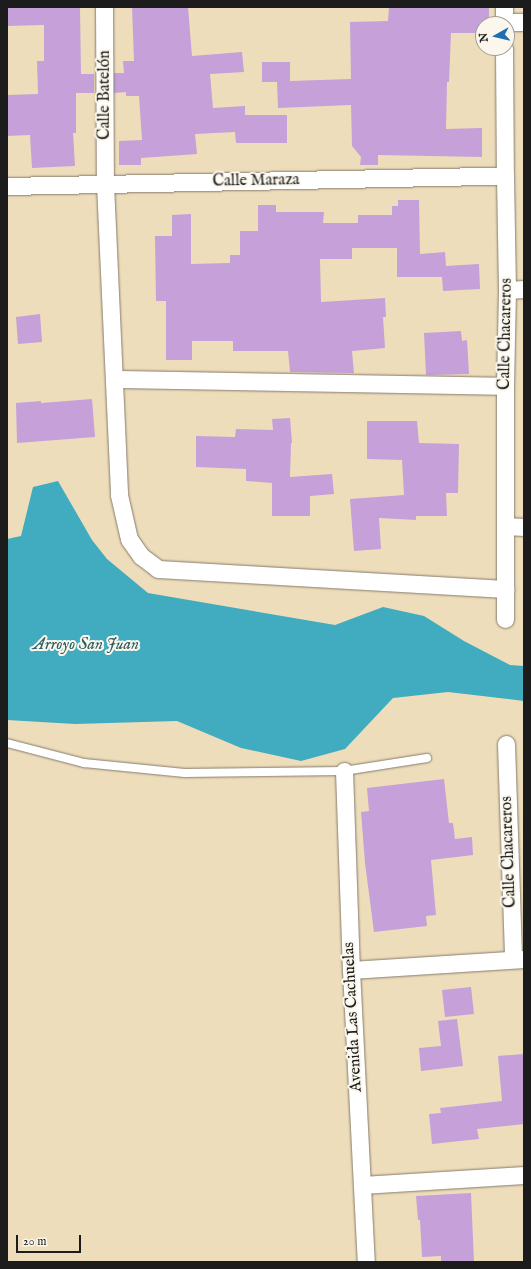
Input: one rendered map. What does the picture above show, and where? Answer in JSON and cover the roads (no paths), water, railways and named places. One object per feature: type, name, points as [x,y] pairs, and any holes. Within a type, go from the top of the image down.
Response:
[{"type":"street","name":"Calle Batelón","points":[[104,7],[105,184],[119,495],[129,539],[141,556],[158,569],[505,588]]},
{"type":"street","name":"Calle Chacareros","points":[[504,56],[504,176],[516,290],[505,386],[505,619]]},
{"type":"street","name":"Calle Maraza","points":[[7,186],[504,176]]},
{"type":"street","points":[[114,380],[505,386]]},
{"type":"street","points":[[505,526],[524,527]]},
{"type":"street","name":"Calle Chacareros","points":[[506,744],[518,959]]},
{"type":"street","name":"Avenida Las Cachuelas","points":[[344,771],[351,970],[366,1262]]},
{"type":"street","points":[[351,970],[518,959]]},
{"type":"street","points":[[362,1185],[524,1175]]},
{"type":"lane","points":[[7,744],[84,763],[185,773],[344,771],[427,758]]},
{"type":"water","name":"Arroyo San Juan","points":[[58,481],[92,540],[107,559],[148,593],[335,625],[383,607],[424,616],[464,641],[510,665],[524,666],[524,701],[448,692],[393,698],[345,749],[301,761],[241,748],[177,721],[75,724],[7,720],[7,539],[21,536],[33,487]]}]
